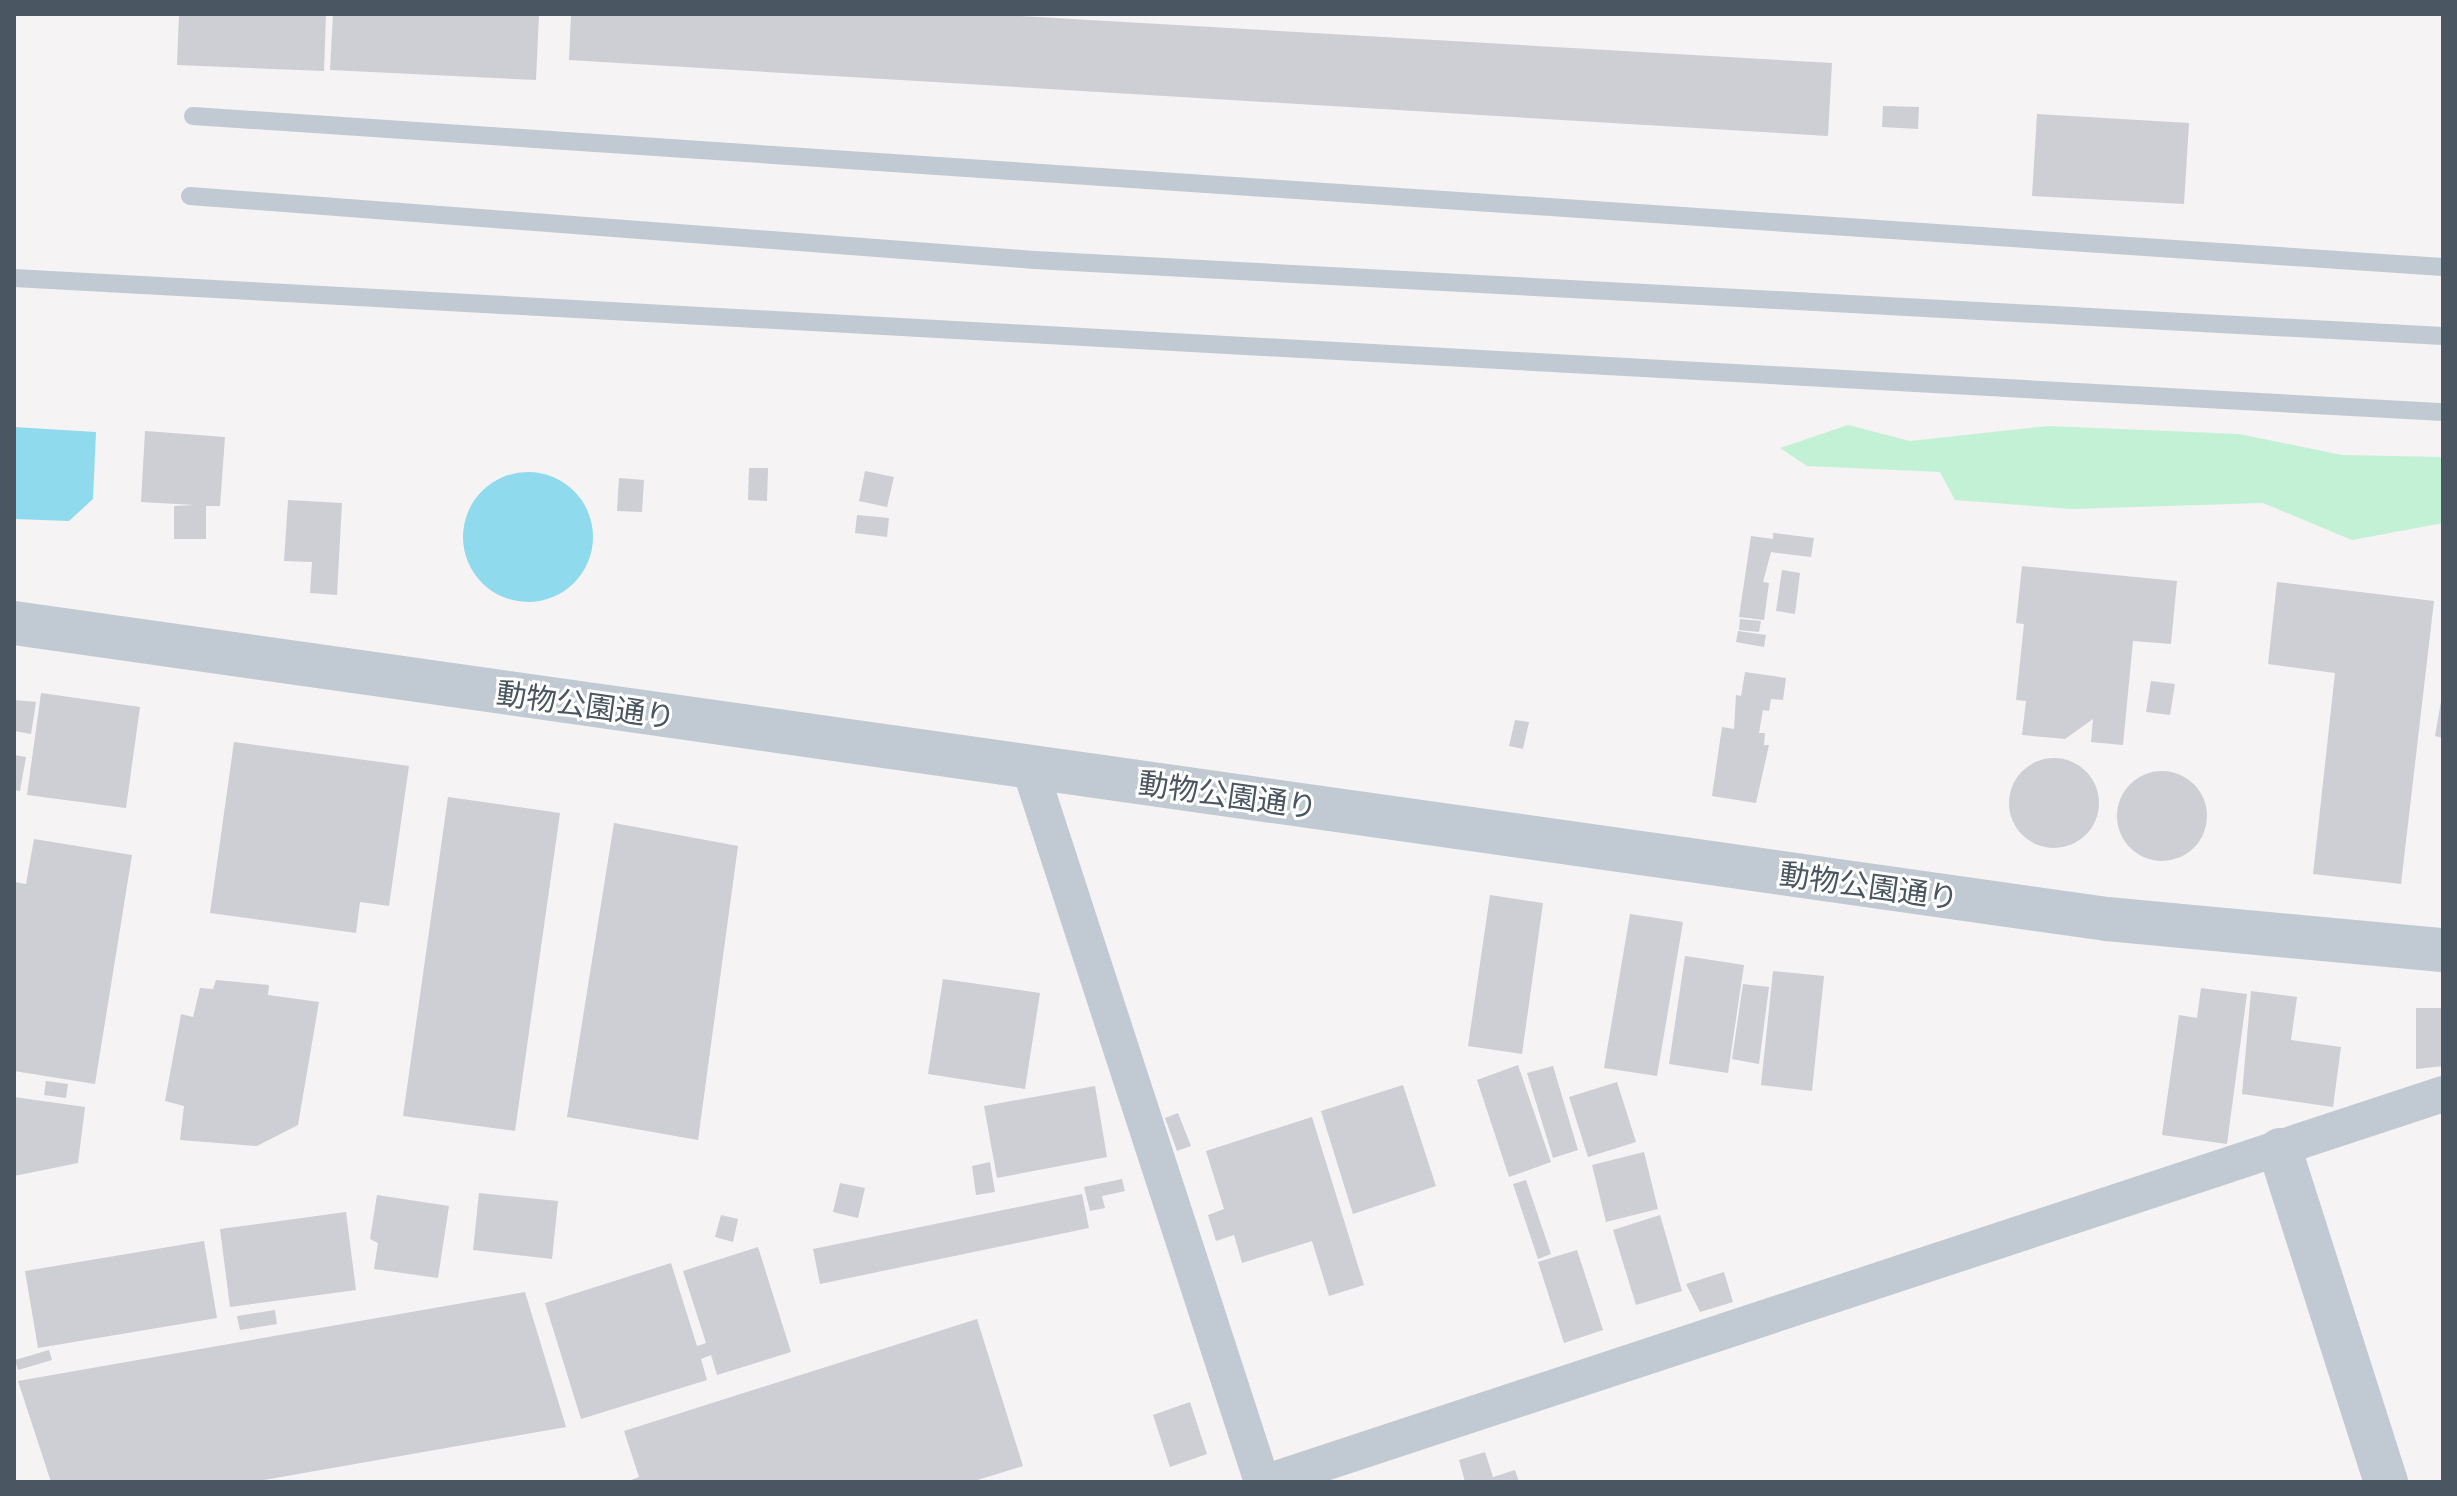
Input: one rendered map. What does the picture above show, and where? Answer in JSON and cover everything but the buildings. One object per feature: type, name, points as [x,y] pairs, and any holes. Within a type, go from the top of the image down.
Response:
[{"type":"street","name":"動物公園通り","points":[[14,623],[2107,919],[2443,950]]},
{"type":"street","points":[[1029,766],[1264,1482],[2443,1094]]},
{"type":"street","points":[[2280,1150],[2386,1482]]},
{"type":"lane","points":[[193,116],[2443,267]]},
{"type":"lane","points":[[190,196],[1051,261],[2443,336]]},
{"type":"lane","points":[[14,278],[2443,412]]},
{"type":"green space","points":[[1848,425],[1910,441],[2048,426],[2239,434],[2342,455],[2443,457],[2443,523],[2352,540],[2263,503],[2072,509],[1955,500],[1940,472],[1807,466],[1780,448]]},
{"type":"water","points":[[14,427],[96,432],[93,499],[69,521],[14,519]]},
{"type":"water","points":[[528,472],[553,477],[574,491],[588,512],[593,537],[588,562],[574,583],[553,597],[528,602],[503,597],[482,583],[468,562],[463,537],[468,512],[482,491],[503,477]]}]
